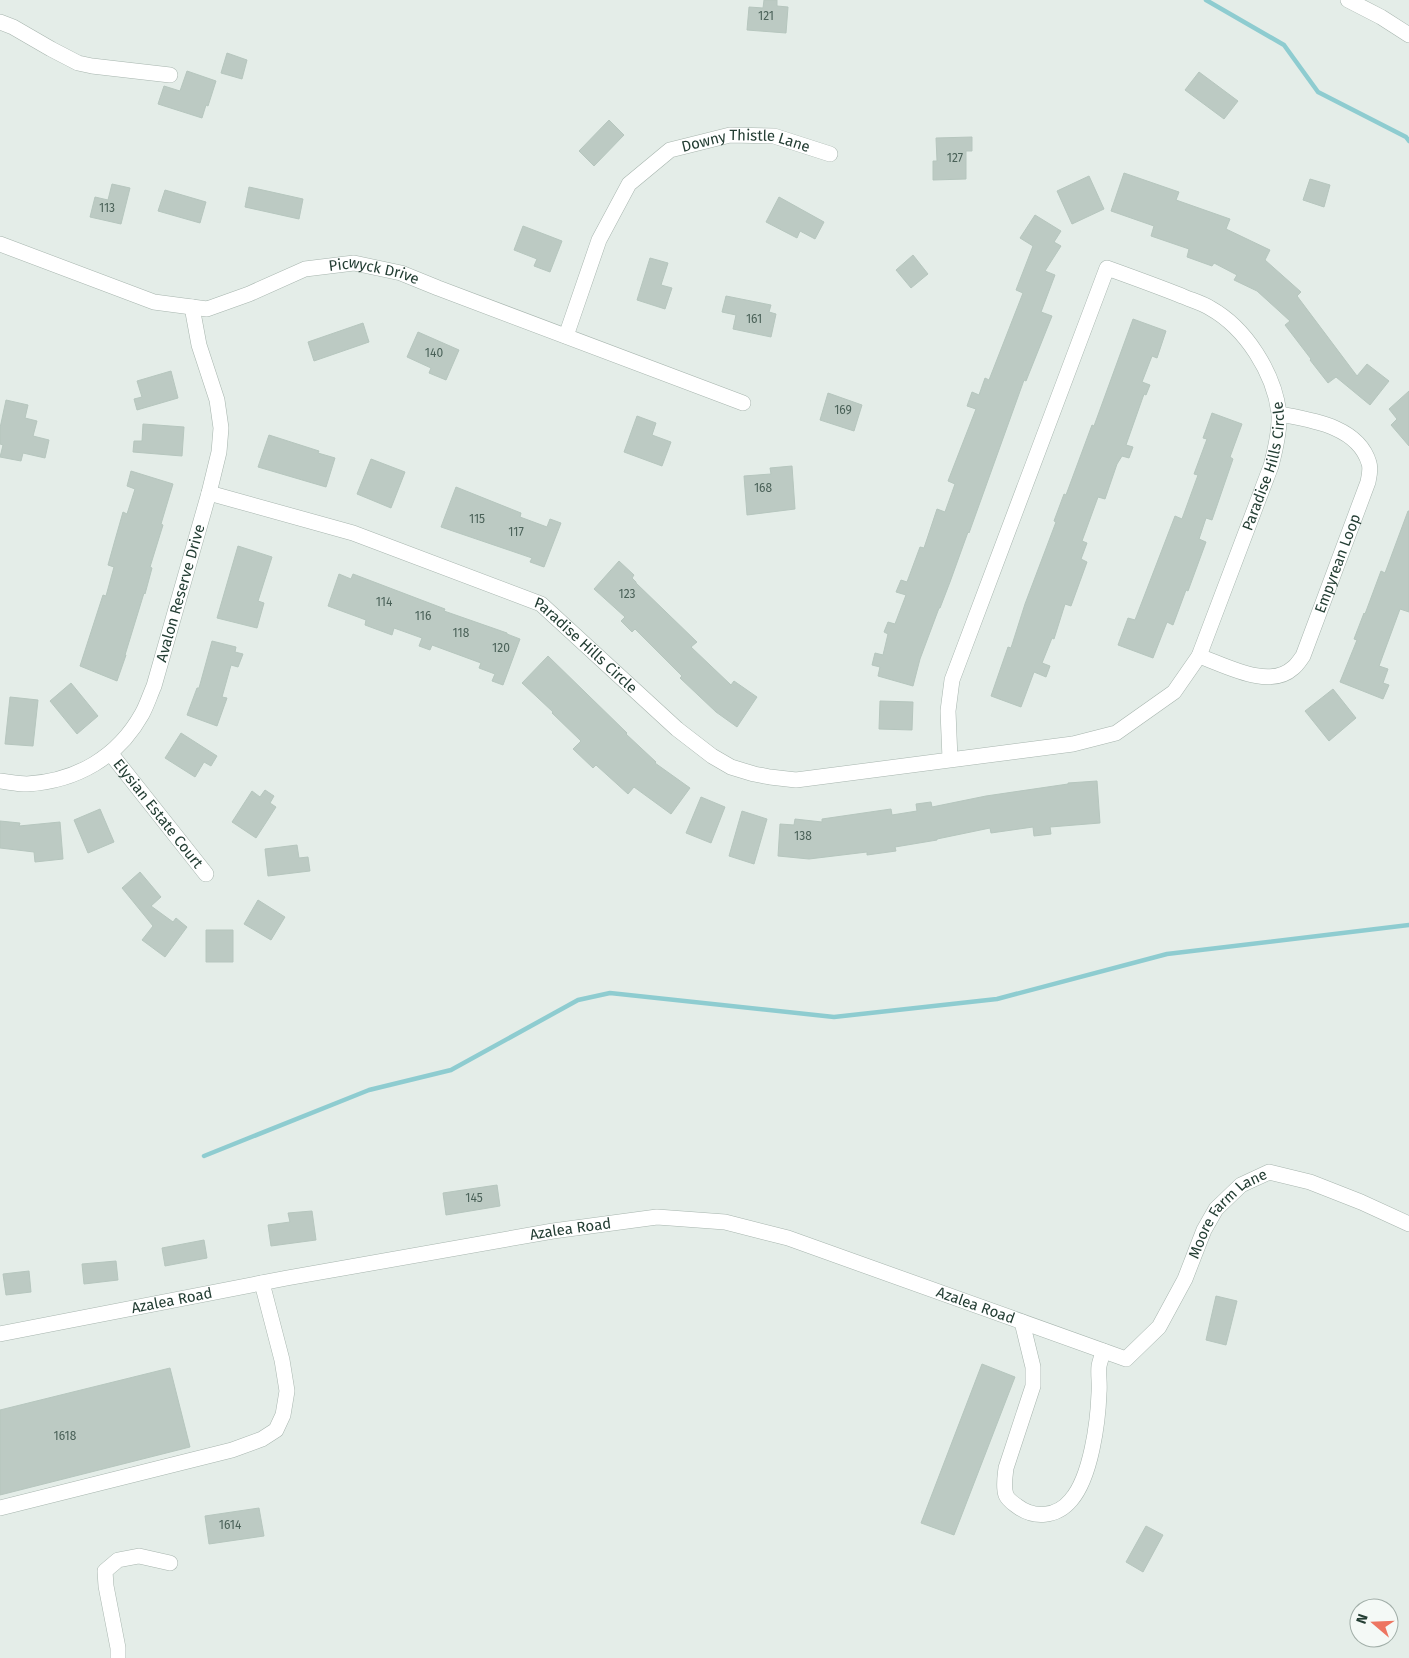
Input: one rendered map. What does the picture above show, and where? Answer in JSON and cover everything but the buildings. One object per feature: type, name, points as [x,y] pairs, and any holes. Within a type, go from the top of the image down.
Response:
[{"type":"street","points":[[1348,0],[1409,35]]},
{"type":"street","points":[[0,22],[13,27],[78,63],[170,75]]},
{"type":"street","name":"Downy Thistle Lane","points":[[566,336],[599,240],[629,184],[670,150],[730,136],[774,136],[830,154]]},
{"type":"street","name":"Picwyck Drive","points":[[0,244],[154,302],[206,309],[249,294],[305,269],[354,263],[401,273],[742,403]]},
{"type":"street","name":"Paradise Hills Circle","points":[[209,493],[353,533],[540,604],[677,729],[704,751],[731,767],[770,777],[796,780],[1073,744],[1116,733],[1174,692],[1199,656],[1271,466],[1276,444],[1279,414],[1264,367],[1250,343],[1229,321],[1210,308],[1107,268],[952,680],[948,711],[950,759]]},
{"type":"street","name":"Avalon Reserve Drive","points":[[0,781],[25,784],[52,781],[79,772],[111,754],[128,735],[142,713],[154,686],[219,452],[221,428],[217,400],[199,345],[192,307]]},
{"type":"street","name":"Empyrean Loop","points":[[1199,656],[1256,677],[1273,678],[1293,669],[1303,656],[1368,482],[1370,464],[1361,447],[1344,433],[1312,420],[1279,414]]},
{"type":"street","name":"Elysian Estate Court","points":[[111,754],[206,874]]},
{"type":"street","name":"Moore Farm Lane","points":[[1126,1359],[1159,1327],[1184,1279],[1200,1236],[1216,1209],[1241,1185],[1269,1172],[1310,1182],[1362,1202],[1409,1224]]},
{"type":"street","name":"Azalea Road","points":[[0,1334],[262,1283],[553,1231],[657,1217],[725,1222],[788,1238],[1126,1359]]},
{"type":"street","points":[[0,1508],[232,1450],[262,1439],[276,1430],[283,1415],[287,1392],[282,1360],[262,1283]]},
{"type":"street","points":[[1022,1322],[1033,1367],[1033,1386],[1006,1468],[1004,1482],[1006,1495],[1012,1503],[1030,1514],[1050,1514],[1061,1509],[1072,1500],[1079,1487],[1088,1464],[1095,1435],[1100,1392],[1099,1366],[1103,1351]]},
{"type":"street","points":[[118,1658],[105,1571],[118,1560],[139,1556],[170,1563]]},
{"type":"waterway","points":[[1206,0],[1284,45],[1318,92],[1406,137],[1409,141]]},
{"type":"waterway","points":[[204,1156],[369,1090],[451,1070],[578,1000],[610,993],[834,1017],[997,999],[1167,954],[1409,925]]}]
